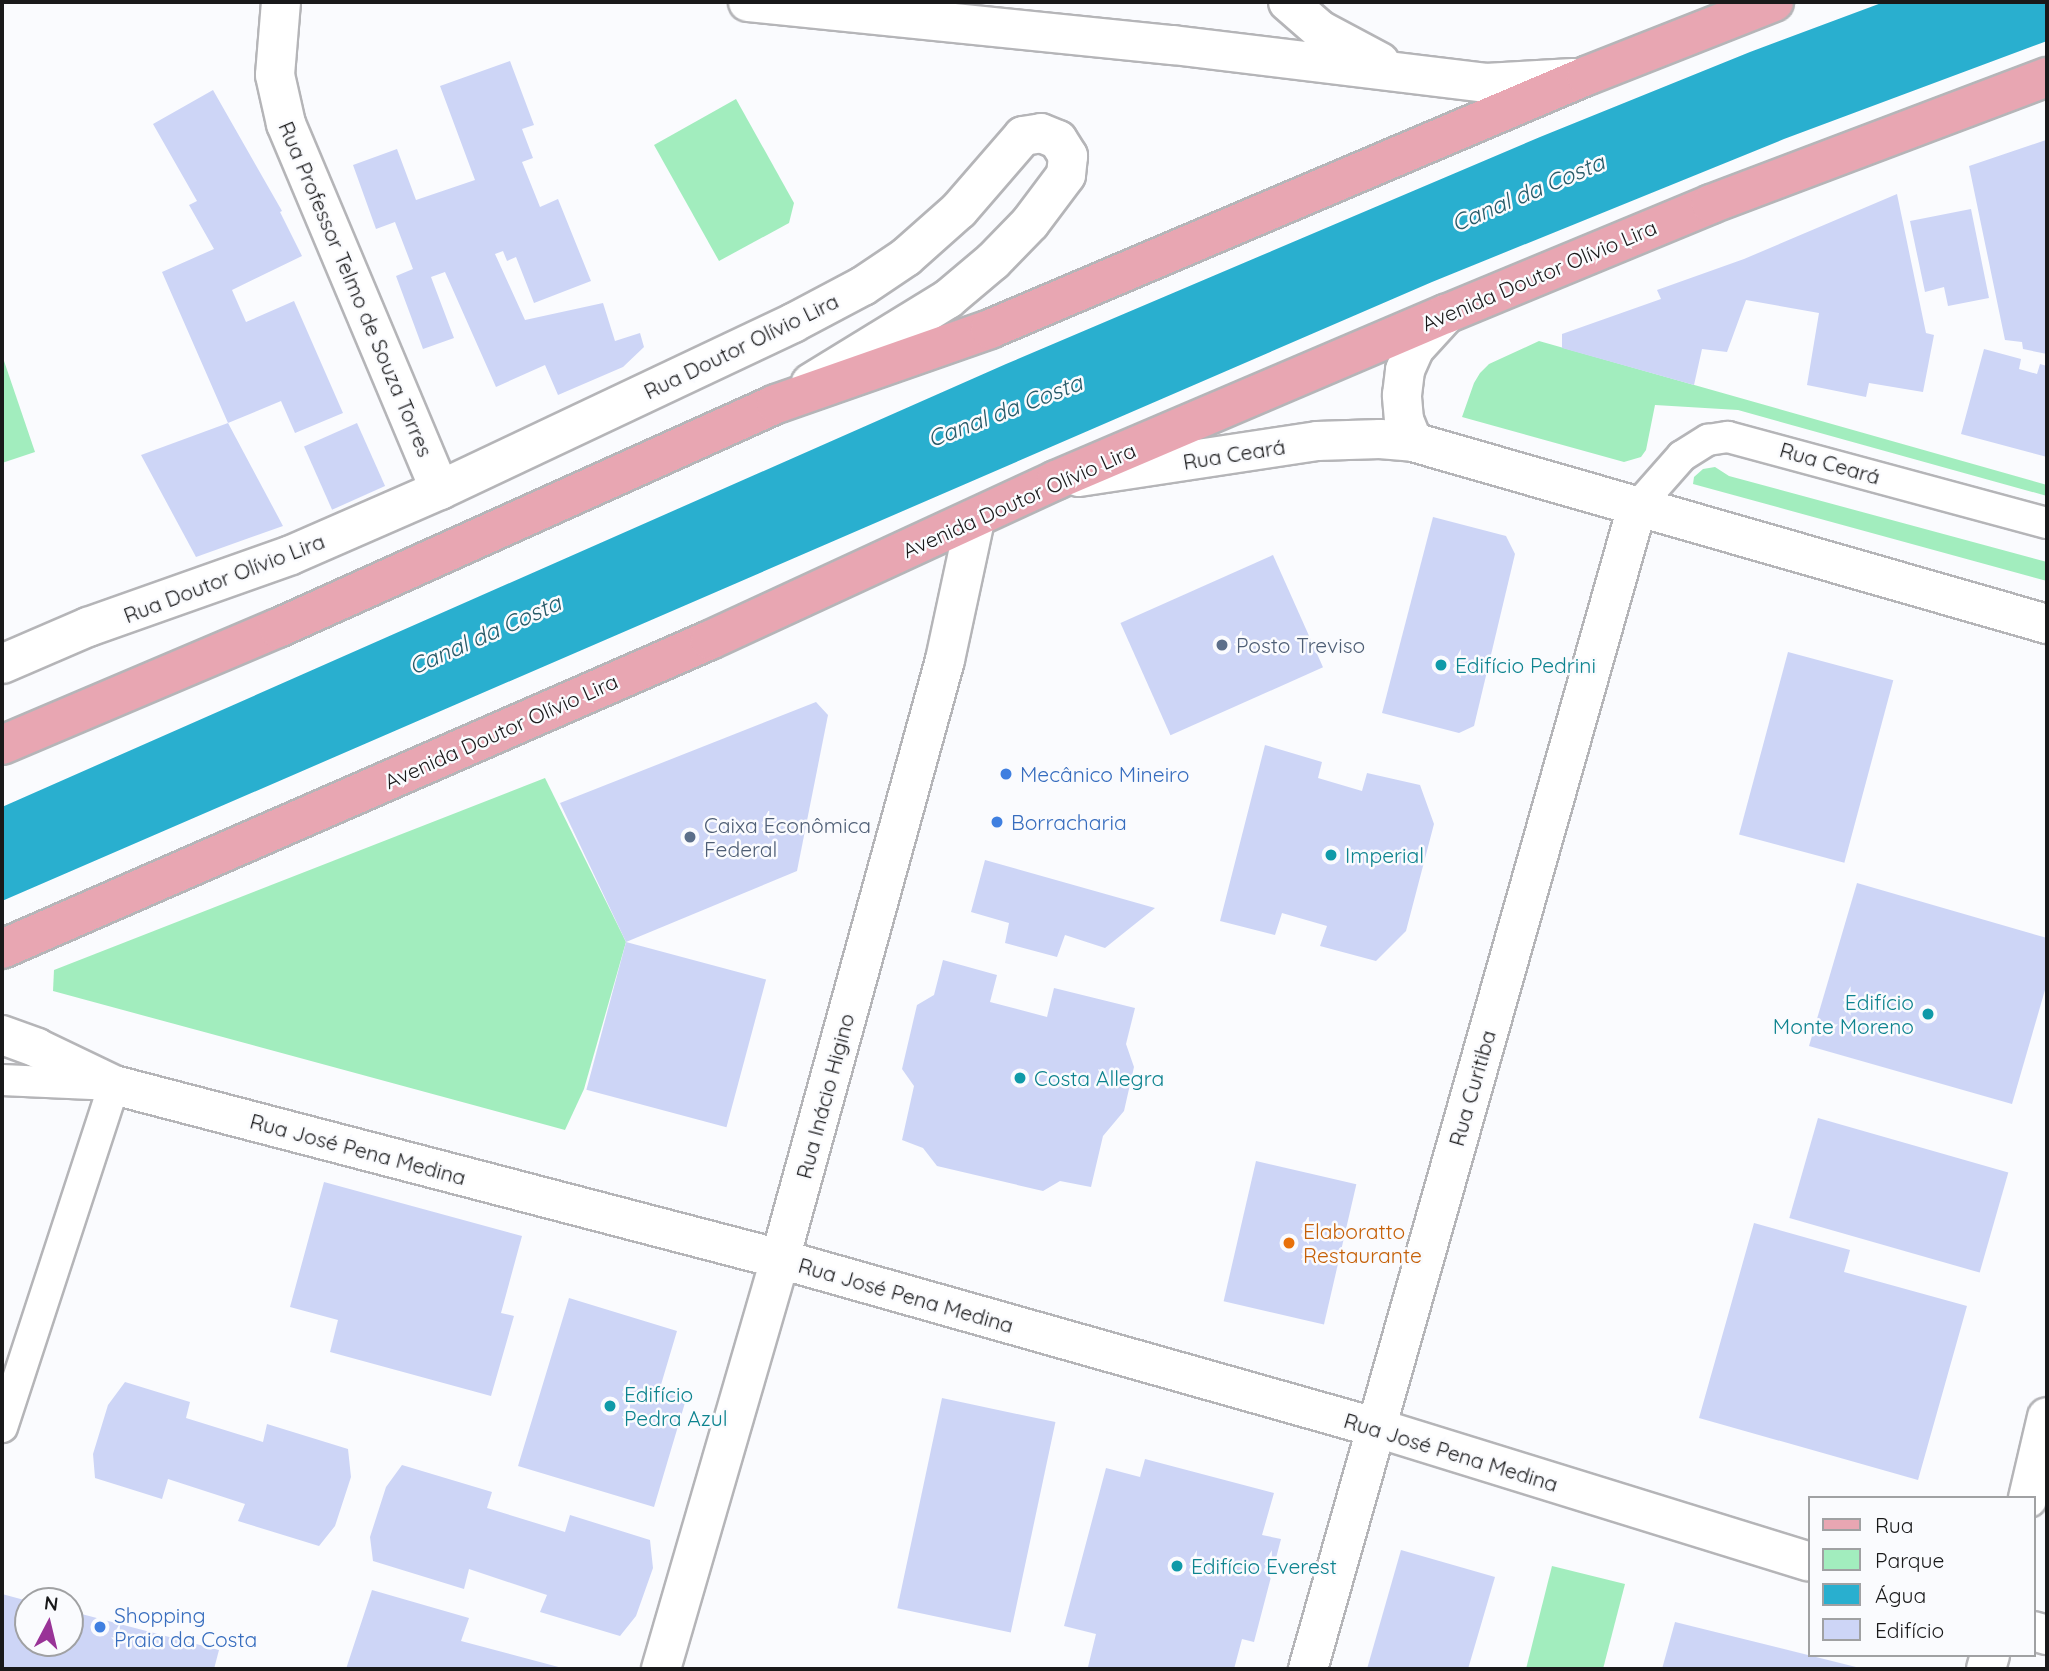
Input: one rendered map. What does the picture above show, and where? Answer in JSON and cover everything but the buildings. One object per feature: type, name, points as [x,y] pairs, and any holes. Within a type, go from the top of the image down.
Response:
[{"type":"main road","points":[[2,746],[291,622],[776,404],[990,329],[1586,76],[1774,2]]},
{"type":"main road","name":"Avenida Doutor Olívio Lira","points":[[2,949],[710,640],[975,520],[1056,480],[1723,199],[2047,77]]},
{"type":"street","name":"Rua Professor Telmo de Souza Torres","points":[[281,2],[276,43],[279,100],[294,148],[440,490]]},
{"type":"street","points":[[748,2],[1173,46],[1486,83],[1586,76]]},
{"type":"street","points":[[1288,2],[1320,30],[1356,52],[1395,68],[1436,78]]},
{"type":"street","name":"Rua Doutor Olívio Lira","points":[[2,664],[88,627],[252,572],[440,490],[793,323],[863,286],[906,257],[959,210],[1023,136],[1041,133],[1058,140],[1068,156],[1066,175],[1030,223],[993,261],[948,299],[776,404]]},
{"type":"street","points":[[1413,442],[1404,419],[1402,395],[1405,370],[1415,348],[1446,314]]},
{"type":"street","name":"Rua Ceará","points":[[1056,480],[1317,441],[1369,439],[1413,442],[2047,624]]},
{"type":"street","name":"Rua Curitiba","points":[[1308,1669],[1374,1427],[1637,507]]},
{"type":"street","name":"Rua Inácio Higino","points":[[660,1669],[780,1259],[945,660],[975,520]]},
{"type":"street","name":"Rua José Pena Medina","points":[[2,1035],[37,1048],[114,1086],[780,1259],[1374,1427],[1808,1562]]},
{"type":"street","points":[[2028,1496],[2047,1417]]},
{"type":"lane","name":"Rua Ceará","points":[[1637,507],[1688,452],[1708,440],[1728,436],[2047,523]]},
{"type":"lane","points":[[2,1080],[114,1086],[2,1427]]},
{"type":"green space","points":[[736,99],[794,203],[789,223],[719,261],[654,145]]},
{"type":"green space","points":[[1539,341],[2047,485],[2047,496],[1738,410],[1655,405],[1646,450],[1641,457],[1624,462],[1462,417],[1474,383],[1489,364]]},
{"type":"green space","points":[[2,355],[35,452],[2,463]]},
{"type":"green space","points":[[1715,467],[1729,476],[2047,562],[2047,581],[1693,484],[1694,477],[1703,469]]},
{"type":"green space","points":[[545,778],[626,942],[584,1089],[565,1130],[53,991],[54,970]]},
{"type":"green space","points":[[1552,1566],[1625,1584],[1603,1669],[1526,1669]]},
{"type":"water","name":"Canal da Costa","points":[[1884,2],[2047,2],[2047,41],[1784,139],[1432,282],[2,901],[2,807],[1006,364],[1540,137],[1750,52]]},
{"type":"place","name":"Posto Treviso","points":[[1222,645]]},
{"type":"place","name":"Edifício Pedrini","points":[[1441,665]]},
{"type":"place","name":"Mecânico Mineiro","points":[[1006,774]]},
{"type":"place","name":"Borracharia","points":[[997,822]]},
{"type":"place","name":"Caixa Econômica Federal","points":[[690,837]]},
{"type":"place","name":"Imperial","points":[[1331,855]]},
{"type":"place","name":"Edifício Monte Moreno","points":[[1928,1014]]},
{"type":"place","name":"Costa Allegra","points":[[1020,1078]]},
{"type":"place","name":"Elaboratto Restaurante","points":[[1289,1243]]},
{"type":"place","name":"Edifício Pedra Azul","points":[[610,1406]]},
{"type":"place","name":"Edifício Everest","points":[[1177,1566]]},
{"type":"place","name":"Shopping Praia da Costa","points":[[100,1627]]}]
